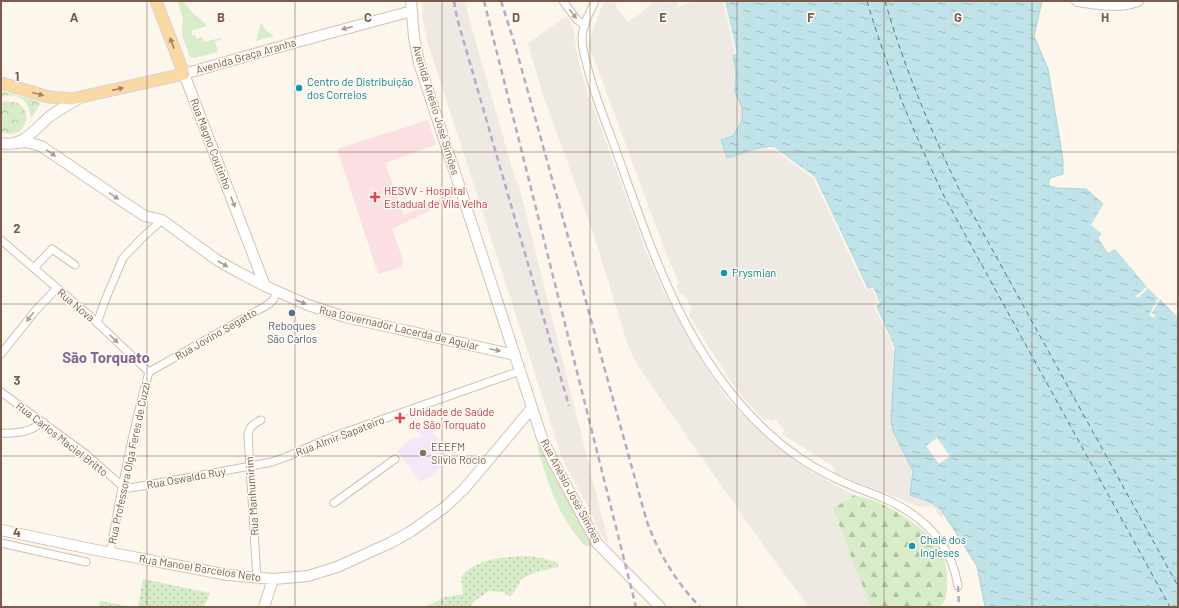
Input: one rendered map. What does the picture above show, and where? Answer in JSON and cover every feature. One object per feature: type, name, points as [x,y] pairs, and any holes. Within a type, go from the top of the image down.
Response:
[{"type":"main road","name":"Rua Magno Coutinho","points":[[156,1],[184,74]]},
{"type":"main road","name":"Avenida Graça Aranha","points":[[1,83],[56,99],[80,98],[184,74]]},
{"type":"street","points":[[564,1],[574,17],[585,25]]},
{"type":"street","points":[[596,1],[585,25],[582,45],[591,83],[651,251],[683,319],[716,372],[737,400],[755,420],[788,449],[833,478],[892,502],[911,513],[927,526],[941,541],[946,550],[954,569],[958,586]]},
{"type":"street","points":[[1116,6],[1126,1]]},
{"type":"street","points":[[1082,2],[1116,6],[1138,1]]},
{"type":"street","name":"Avenida Graça Aranha","points":[[184,74],[293,43],[412,6]]},
{"type":"street","name":"Avenida Anésio José Simões","points":[[412,6],[415,45],[419,63],[515,355]]},
{"type":"street","name":"Rua Magno Coutinho","points":[[184,74],[265,286]]},
{"type":"street","points":[[17,143],[26,138],[59,110],[80,98]]},
{"type":"street","name":"Rua Governador Lacerda de Aguiar","points":[[1,143],[8,144],[27,142],[41,146],[145,216],[162,220],[217,260],[265,286],[308,305],[345,317],[515,355]]},
{"type":"street","points":[[97,322],[123,258],[162,220]]},
{"type":"street","name":"Rua Nova","points":[[1,240],[97,322],[149,372]]},
{"type":"street","points":[[34,268],[52,249],[75,265]]},
{"type":"street","points":[[1,354],[36,310],[56,288]]},
{"type":"street","name":"Rua Jovino Segatto","points":[[149,372],[269,304],[278,292]]},
{"type":"street","name":"Rua Anésio José Simões","points":[[515,355],[532,408],[548,450],[594,538],[601,548],[660,607]]},
{"type":"street","name":"Rua Almir Sapateiro","points":[[250,467],[278,460],[332,437],[520,371]]},
{"type":"street","name":"Rua Professora Olga Feres de Cuzzi","points":[[110,553],[138,410],[149,372]]},
{"type":"street","name":"Rua Carlos Maciel Britto","points":[[1,392],[87,455],[122,486]]},
{"type":"street","name":"Rua Manoel Barcelos Neto","points":[[1,530],[110,553],[228,575],[273,579],[296,578],[328,571],[390,543],[410,532],[445,507],[460,494],[532,408]]},
{"type":"street","name":"Rua Manhumirim","points":[[257,578],[248,430],[261,420]]},
{"type":"street","points":[[1,433],[24,432],[31,430],[43,422]]},
{"type":"street","points":[[334,503],[395,459]]},
{"type":"street","name":"Rua Oswaldo Ruy","points":[[122,486],[137,487],[250,467]]},
{"type":"street","points":[[120,498],[128,490],[137,487]]},
{"type":"street","points":[[1,544],[86,562]]},
{"type":"street","points":[[264,607],[273,579]]},
{"type":"shaded area","points":[[422,1],[465,1],[516,182],[518,182],[609,545],[600,533],[587,504],[563,461],[427,40],[422,15]]},
{"type":"shaded area","points":[[604,1],[614,1],[619,11],[628,21],[640,14],[654,1],[664,1],[665,3],[669,1],[677,1],[679,7],[694,1],[725,1],[737,53],[733,55],[736,70],[735,92],[742,107],[742,121],[733,136],[727,158],[761,147],[774,147],[815,177],[873,287],[895,349],[891,420],[893,431],[913,471],[910,495],[938,506],[944,515],[941,517],[934,508],[928,506],[923,508],[834,473],[834,467],[782,434],[785,431],[775,419],[771,421],[769,419],[764,420],[744,399],[729,379],[689,315],[692,308],[684,294],[681,295],[676,285],[679,284],[666,253],[588,43]]},
{"type":"shaded area","points":[[567,16],[573,28],[583,79],[645,249],[664,293],[710,373],[726,397],[735,407],[769,439],[808,470],[854,495],[833,510],[871,607],[809,607],[768,552],[634,359],[626,339],[595,238],[542,92],[528,43]]},
{"type":"shaded area","name":"HESVV - Hospital Estadual de Vila Velha","points":[[428,120],[436,145],[385,163],[404,215],[452,193],[454,199],[392,229],[404,263],[401,264],[402,267],[378,274],[337,149]]},
{"type":"shaded area","name":"EEEFM Silvio Rocio","points":[[425,424],[441,442],[441,448],[452,457],[433,475],[420,482],[397,451],[413,438],[422,436],[417,431]]},
{"type":"green space","points":[[177,1],[183,1],[193,13],[207,25],[191,31],[192,35],[195,35],[196,39],[202,37],[204,42],[220,38],[221,40],[215,41],[218,52],[194,58],[190,57],[182,35],[183,18]]},
{"type":"green space","points":[[261,23],[267,31],[274,36],[256,41]]},
{"type":"green space","points":[[1,91],[41,102],[31,119],[29,108],[22,99],[12,96],[1,97]]},
{"type":"green space","points":[[6,101],[18,103],[26,114],[24,126],[15,133],[8,134],[1,132],[1,103]]},
{"type":"green space","points":[[537,445],[594,547],[584,545],[560,510],[545,473]]},
{"type":"green space","points":[[854,495],[875,501],[894,510],[922,530],[937,546],[942,554],[947,574],[946,595],[943,604],[940,607],[871,607],[833,509]]},
{"type":"green space","points":[[527,556],[542,558],[558,563],[558,567],[536,572],[521,579],[517,588],[510,597],[503,592],[489,591],[473,602],[471,607],[425,607],[445,597],[463,594],[461,577],[474,566],[482,562],[500,558]]},
{"type":"green space","points":[[143,579],[210,593],[204,607],[138,607]]},
{"type":"green space","points":[[100,601],[133,607],[99,607]]},
{"type":"water","points":[[725,1],[1042,1],[1034,36],[1048,69],[1063,160],[1063,174],[1050,178],[1048,185],[1056,188],[1086,189],[1103,204],[1092,224],[1103,234],[1098,238],[1108,253],[1115,249],[1147,287],[1178,318],[1178,607],[985,607],[977,566],[942,511],[932,503],[910,495],[913,471],[893,431],[891,420],[895,349],[876,305],[880,303],[873,287],[868,289],[815,177],[774,147],[761,147],[727,158],[721,140],[733,136],[742,121],[742,107],[735,92],[736,70],[733,55],[737,53]]},
{"type":"pier","points":[[723,1],[725,1],[737,53],[733,55],[732,53],[735,52]]},
{"type":"pier","points":[[767,147],[774,147],[815,177],[868,289],[873,287],[880,303],[876,306],[895,350],[893,351],[891,341],[874,306],[874,304],[878,302],[872,289],[868,291],[866,290],[813,178],[773,149],[768,149]]},
{"type":"pier","points":[[1103,204],[1105,206],[1094,224],[1104,234],[1104,236],[1100,238],[1108,250],[1114,247],[1116,248],[1149,286],[1178,315],[1178,318],[1160,299],[1152,313],[1155,315],[1154,318],[1149,315],[1158,298],[1148,288],[1138,298],[1135,296],[1147,287],[1115,249],[1108,253],[1098,238],[1102,234],[1091,225]]},
{"type":"pier","points":[[937,438],[950,456],[939,464],[926,446]]},
{"type":"ferry route","points":[[867,1],[883,51],[902,101],[945,198],[1170,607]]},
{"type":"ferry route","points":[[885,1],[892,26],[918,98],[960,191],[1178,586]]},
{"type":"railway","points":[[454,1],[457,18],[569,406]]},
{"type":"railway","points":[[484,1],[636,607]]},
{"type":"railway","points":[[501,1],[515,45],[647,522],[669,567],[683,588],[700,607]]},
{"type":"railway","points":[[958,586],[959,607]]},
{"type":"place","name":"Centro de Distribuição dos Correios","points":[[299,88]]},
{"type":"place","name":"HESVV - Hospital Estadual de Vila Velha","points":[[375,197]]},
{"type":"place","name":"Prysmian","points":[[724,273]]},
{"type":"place","name":"Reboques São Carlos","points":[[292,313]]},
{"type":"place","name":"Unidade de Saúde de São Torquato","points":[[400,418]]},
{"type":"place","name":"EEEFM Silvio Rocio","points":[[423,453]]},
{"type":"place","name":"Chalé dos Ingleses","points":[[912,546]]},
{"type":"district","name":"São Torquato","points":[[106,358]]}]
